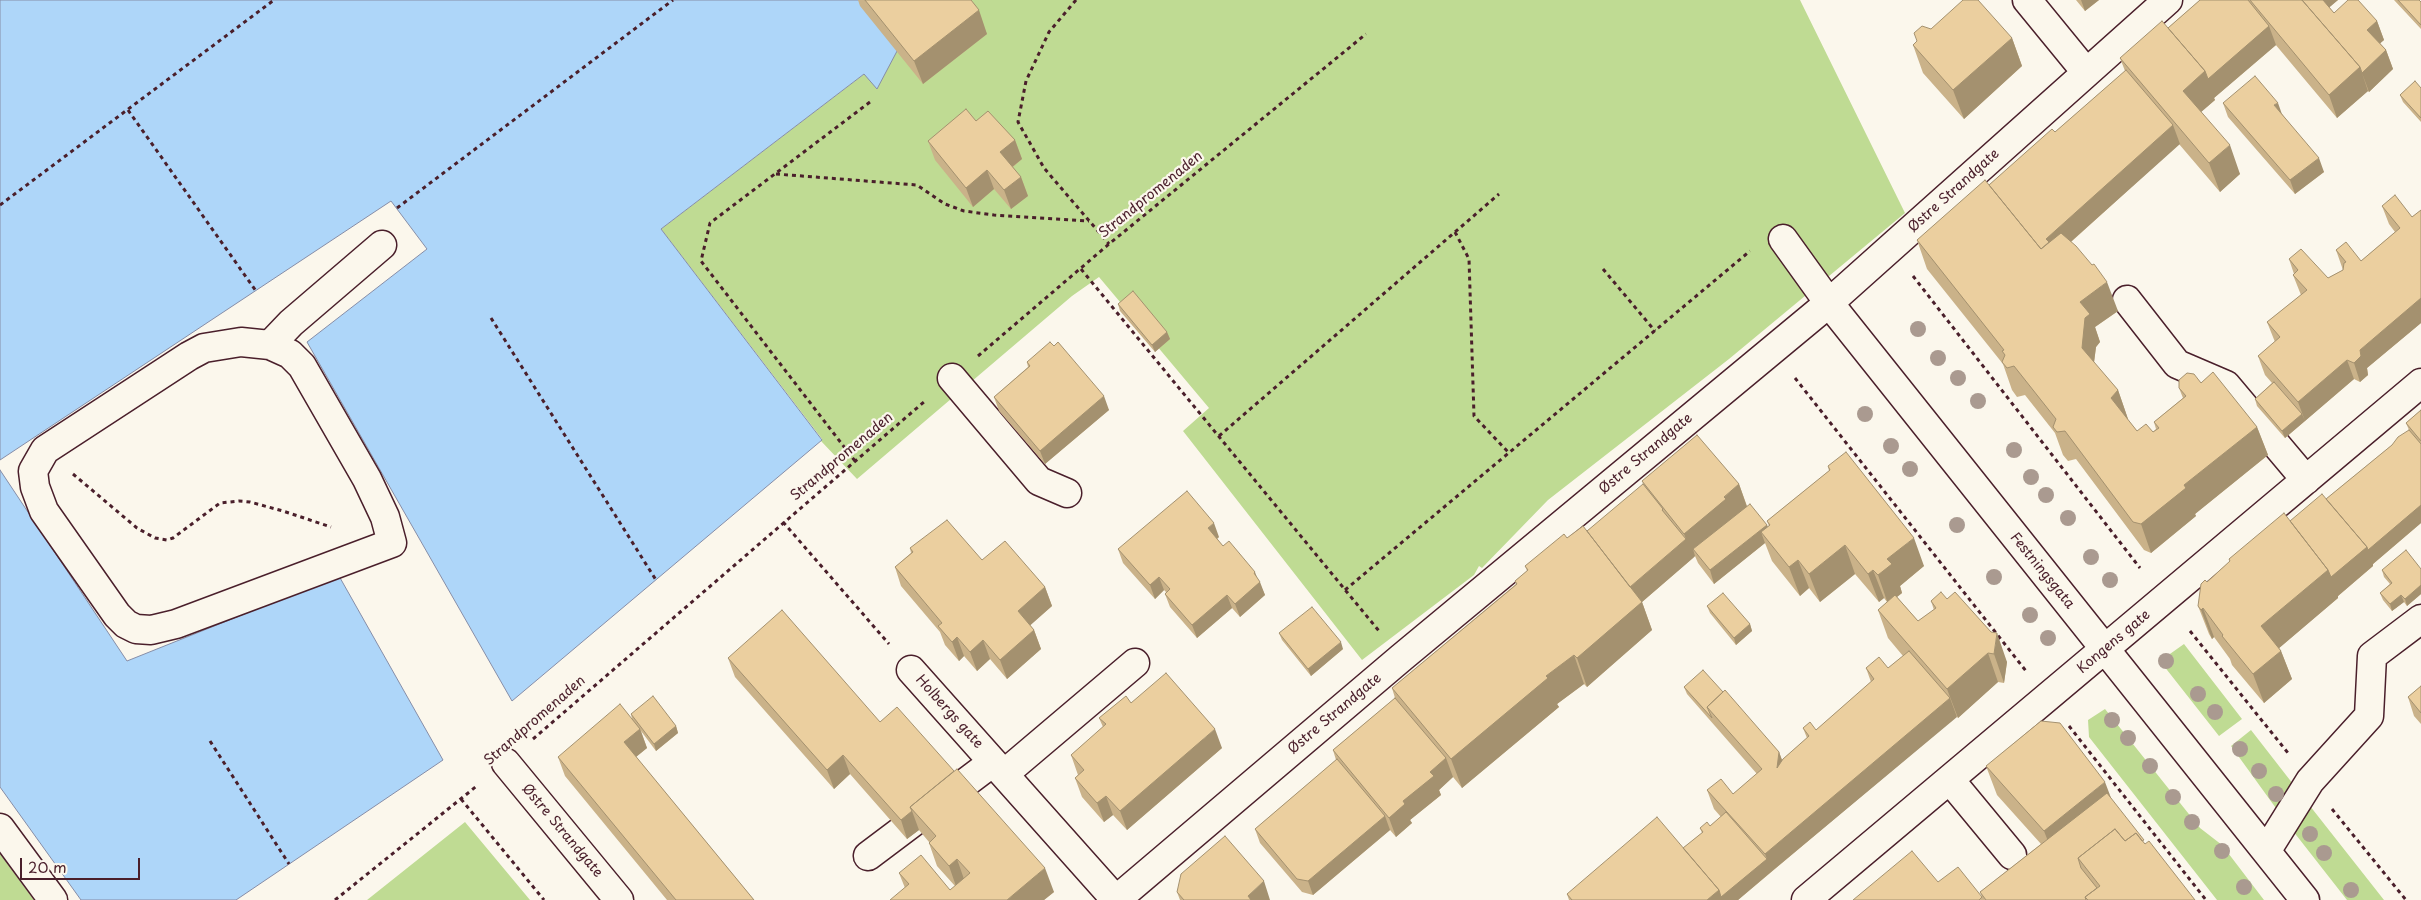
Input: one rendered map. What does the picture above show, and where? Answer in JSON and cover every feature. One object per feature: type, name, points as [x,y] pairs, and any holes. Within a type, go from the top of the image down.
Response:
[{"type":"street","points":[[2028,0],[2086,72]]},
{"type":"street","name":"Østre Strandgate","points":[[1116,900],[1401,658],[1829,302],[2168,0]]},
{"type":"street","name":"Festningsgata","points":[[1783,239],[1829,302],[2306,900]]},
{"type":"street","points":[[270,345],[291,324],[382,245]]},
{"type":"street","points":[[2127,300],[2177,364],[2226,384],[2306,480]]},
{"type":"street","points":[[241,342],[270,345],[290,354],[302,366],[367,479],[385,517],[392,543],[176,624],[151,630],[136,630],[117,615],[44,511],[35,486],[33,471],[45,450],[77,427],[204,348],[241,342]]},
{"type":"street","points":[[952,378],[1039,481],[1067,493]]},
{"type":"street","name":"Kongens gate","points":[[1806,900],[2421,383]]},
{"type":"street","points":[[2267,850],[2310,781],[2369,716],[2372,656],[2421,619]]},
{"type":"street","points":[[868,856],[999,768],[1135,663]]},
{"type":"street","name":"Holbergs gate","points":[[911,670],[1116,900]]},
{"type":"street","name":"Østre Strandgate","points":[[506,763],[619,900]]},
{"type":"street","points":[[1950,780],[2012,855]]},
{"type":"street","points":[[0,828],[53,900]]},
{"type":"path","points":[[0,205],[274,0]]},
{"type":"path","points":[[397,208],[673,0]]},
{"type":"path","points":[[1076,0],[1049,32],[1045,40],[1026,81],[1018,122],[1044,168],[1109,244]]},
{"type":"path","name":"Strandpromenaden","points":[[336,900],[506,763],[783,522],[1109,244],[1366,34]]},
{"type":"path","points":[[855,461],[701,261],[710,223],[870,102]]},
{"type":"path","points":[[128,110],[256,291]]},
{"type":"path","points":[[775,174],[917,185],[945,204],[964,211],[994,216],[1089,221]]},
{"type":"path","points":[[1219,436],[1499,194]]},
{"type":"path","points":[[1455,232],[1469,259],[1474,416],[1509,453]]},
{"type":"path","points":[[1345,590],[1754,248]]},
{"type":"path","points":[[1081,269],[1379,631]]},
{"type":"path","points":[[1603,269],[1655,331]]},
{"type":"path","points":[[1912,276],[2140,568]]},
{"type":"path","points":[[491,318],[656,580]]},
{"type":"path","points":[[1791,373],[2027,672]]},
{"type":"path","points":[[45,450],[118,513],[137,528],[155,538],[167,540],[173,538],[220,503],[239,501],[283,511],[336,528]]},
{"type":"path","name":"Holbergs gate","points":[[783,522],[911,670]]},
{"type":"path","points":[[2065,721],[2206,900]]},
{"type":"path","points":[[210,741],[289,864]]},
{"type":"path","points":[[461,799],[544,900]]},
{"type":"green space","points":[[924,0],[1800,0],[1905,213],[1729,359],[1548,500],[1482,568],[1479,566],[1474,575],[1362,660],[1183,431],[1209,408],[1099,277],[1072,296],[857,479],[821,441],[822,439],[661,229],[864,74]]},
{"type":"green space","points":[[2184,644],[2242,719],[2219,736],[2160,661]]},
{"type":"green space","points":[[2105,709],[2200,828],[2222,845],[2264,900],[2217,900],[2089,737],[2088,720]]},
{"type":"green space","points":[[2251,730],[2293,784],[2278,811],[2231,746]]},
{"type":"green space","points":[[2310,806],[2384,900],[2347,900],[2293,831]]},
{"type":"green space","points":[[465,822],[530,900],[367,900]]},
{"type":"green space","points":[[0,854],[34,900],[0,900]]},
{"type":"water","points":[[0,0],[924,0],[877,89],[864,74],[661,229],[822,440],[512,701],[307,342],[427,249],[391,201],[0,460]]},
{"type":"water","points":[[0,470],[127,661],[339,576],[443,760],[236,900],[81,900],[0,787]]},
{"type":"building","points":[[865,0],[971,0],[979,10],[914,61]]},
{"type":"building","points":[[1963,0],[1978,0],[2012,38],[1953,90],[1913,45],[1917,41],[1914,33],[1922,26],[1931,29]]},
{"type":"building","points":[[2200,0],[2248,0],[2269,26],[2208,79],[2205,71],[2168,28]]},
{"type":"building","points":[[2250,0],[2302,0],[2360,67],[2329,95]]},
{"type":"building","points":[[2302,0],[2323,0],[2334,13],[2348,0],[2358,0],[2377,21],[2367,30],[2386,50],[2362,73],[2360,67]]},
{"type":"building","points":[[2398,0],[2419,0],[2421,2],[2421,25]]},
{"type":"building","points":[[2162,21],[2205,71],[2183,91],[2230,145],[2209,163],[2120,58]]},
{"type":"building","points":[[2126,70],[2173,125],[2046,239],[2049,242],[2041,249],[1989,185],[2052,129],[2055,132]]},
{"type":"building","points":[[2255,76],[2278,103],[2274,105],[2319,158],[2290,180],[2223,103]]},
{"type":"building","points":[[2415,81],[2421,88],[2421,118],[2400,95]]},
{"type":"building","points":[[966,109],[976,121],[988,111],[1015,140],[1000,152],[1021,177],[1004,190],[987,170],[966,188],[928,141]]},
{"type":"building","points":[[1985,180],[2041,249],[2061,233],[2076,246],[2092,265],[2094,264],[2107,282],[2080,302],[2090,314],[2085,318],[2082,348],[2118,390],[2111,398],[2137,431],[2146,424],[2153,432],[2159,428],[2154,422],[2186,396],[2179,388],[2179,380],[2187,373],[2194,374],[2201,383],[2213,372],[2257,427],[2184,485],[2186,488],[2141,524],[2133,522],[2065,431],[2057,432],[2053,427],[2056,419],[2014,366],[2007,368],[2002,362],[2005,355],[2002,351],[2004,350],[1917,240]]},
{"type":"building","points":[[2395,195],[2412,217],[2421,210],[2421,298],[2360,350],[2361,356],[2354,363],[2347,360],[2298,402],[2258,356],[2280,337],[2267,322],[2307,290],[2293,275],[2298,270],[2289,259],[2301,249],[2328,278],[2343,270],[2344,263],[2346,262],[2336,250],[2346,242],[2361,261],[2400,228],[2382,206]]},
{"type":"building","points":[[1133,291],[1167,332],[1152,345],[1118,304]]},
{"type":"building","points":[[1050,342],[1054,346],[1058,342],[1104,396],[1040,451],[994,397],[1030,366],[1027,362]]},
{"type":"building","points":[[2274,382],[2302,414],[2282,431],[2255,399]]},
{"type":"building","points":[[2421,410],[2421,441],[2406,423]]},
{"type":"building","points":[[2409,430],[2421,444],[2421,505],[2368,550],[2326,499],[2392,445],[2398,437]]},
{"type":"building","points":[[1697,435],[1739,484],[1724,497],[1726,499],[1684,534],[1642,481]]},
{"type":"building","points":[[1846,452],[1914,538],[1887,559],[1892,564],[1878,575],[1873,570],[1868,574],[1845,545],[1809,574],[1798,560],[1789,567],[1761,532],[1770,525],[1767,521],[1830,470],[1828,466]]},
{"type":"building","points":[[1643,484],[1686,539],[1630,587],[1587,531]]},
{"type":"building","points":[[1187,491],[1214,523],[1208,528],[1223,546],[1229,541],[1255,572],[1260,582],[1235,604],[1227,595],[1192,625],[1165,594],[1170,589],[1159,577],[1150,585],[1118,549]]},
{"type":"building","points":[[2322,494],[2367,547],[2331,577],[2328,570],[2290,521]]},
{"type":"building","points":[[1750,504],[1767,525],[1710,570],[1693,549]]},
{"type":"building","points":[[2284,513],[2328,570],[2261,626],[2281,651],[2253,674],[2222,636],[2203,608],[2201,610],[2198,606],[2201,584],[2205,580],[2207,582],[2230,561],[2229,559]]},
{"type":"building","points":[[947,520],[982,560],[1005,541],[1045,587],[1018,611],[1034,630],[1000,660],[983,640],[970,652],[957,637],[952,642],[938,626],[942,623],[895,567],[913,552],[910,548]]},
{"type":"building","points":[[1583,526],[1642,602],[1577,658],[1574,655],[1546,676],[1548,678],[1451,759],[1392,688],[1517,584],[1515,581],[1528,570],[1525,566],[1564,534],[1567,538]]},
{"type":"building","points":[[2406,550],[2421,569],[2421,585],[2405,599],[2401,595],[2390,604],[2380,593],[2392,583],[2382,570]]},
{"type":"building","points":[[1941,592],[1947,599],[1955,592],[1991,632],[1997,633],[1994,654],[1988,653],[1947,689],[1878,610],[1895,595],[1918,621],[1936,608],[1931,601]]},
{"type":"building","points":[[1723,593],[1750,624],[1734,638],[1707,606]]},
{"type":"building","points":[[1312,607],[1341,642],[1308,669],[1279,633]]},
{"type":"building","points":[[782,610],[880,722],[897,707],[954,771],[910,807],[912,811],[901,820],[843,755],[827,770],[728,658]]},
{"type":"building","points":[[1909,651],[1950,698],[1765,854],[1707,790],[1721,779],[1733,794],[1762,769],[1707,707],[1725,690],[1779,752],[1777,768],[1783,759],[1809,736],[1803,728],[1810,722],[1816,730],[1874,679],[1866,668],[1879,657],[1888,668]]},
{"type":"building","points":[[1703,670],[1723,692],[1707,707],[1712,718],[1684,687]]},
{"type":"building","points":[[1166,673],[1215,729],[1120,811],[1106,796],[1097,803],[1075,778],[1084,770],[1071,755],[1106,724],[1099,718],[1126,696],[1131,703]]},
{"type":"building","points":[[2421,686],[2421,713],[2408,697]]},
{"type":"building","points":[[653,696],[676,726],[654,744],[631,714]]},
{"type":"building","points":[[1395,698],[1446,758],[1430,772],[1434,776],[1403,801],[1405,804],[1389,818],[1333,750]]},
{"type":"building","points":[[620,704],[640,729],[624,742],[754,900],[676,900],[558,757]]},
{"type":"building","points":[[2041,721],[2060,723],[2105,782],[2044,831],[1986,766]]},
{"type":"building","points":[[1337,759],[1385,816],[1308,881],[1297,879],[1255,829]]},
{"type":"building","points":[[957,769],[1045,868],[1007,900],[890,900],[909,884],[899,873],[921,855],[950,890],[970,873],[957,859],[949,866],[929,843],[936,836],[910,807]]},
{"type":"building","points":[[2107,793],[2144,840],[2142,841],[2136,833],[2125,841],[2115,829],[2078,858],[2081,868],[2097,888],[2085,897],[2086,900],[1986,900],[1980,892]]},
{"type":"building","points":[[1726,812],[1767,859],[1721,897],[1719,890],[1683,848],[1703,832],[1700,828],[1707,822],[1710,826]]},
{"type":"building","points":[[1657,817],[1719,890],[1707,900],[1572,900],[1567,894]]},
{"type":"building","points":[[2115,829],[2125,841],[2136,833],[2145,844],[2149,841],[2195,900],[2088,900],[2085,897],[2100,886],[2078,858]]},
{"type":"building","points":[[1225,836],[1264,881],[1248,896],[1251,900],[1184,900],[1177,892],[1181,874]]},
{"type":"building","points":[[1912,851],[1938,882],[1958,867],[1982,897],[1979,900],[1853,900]]}]
